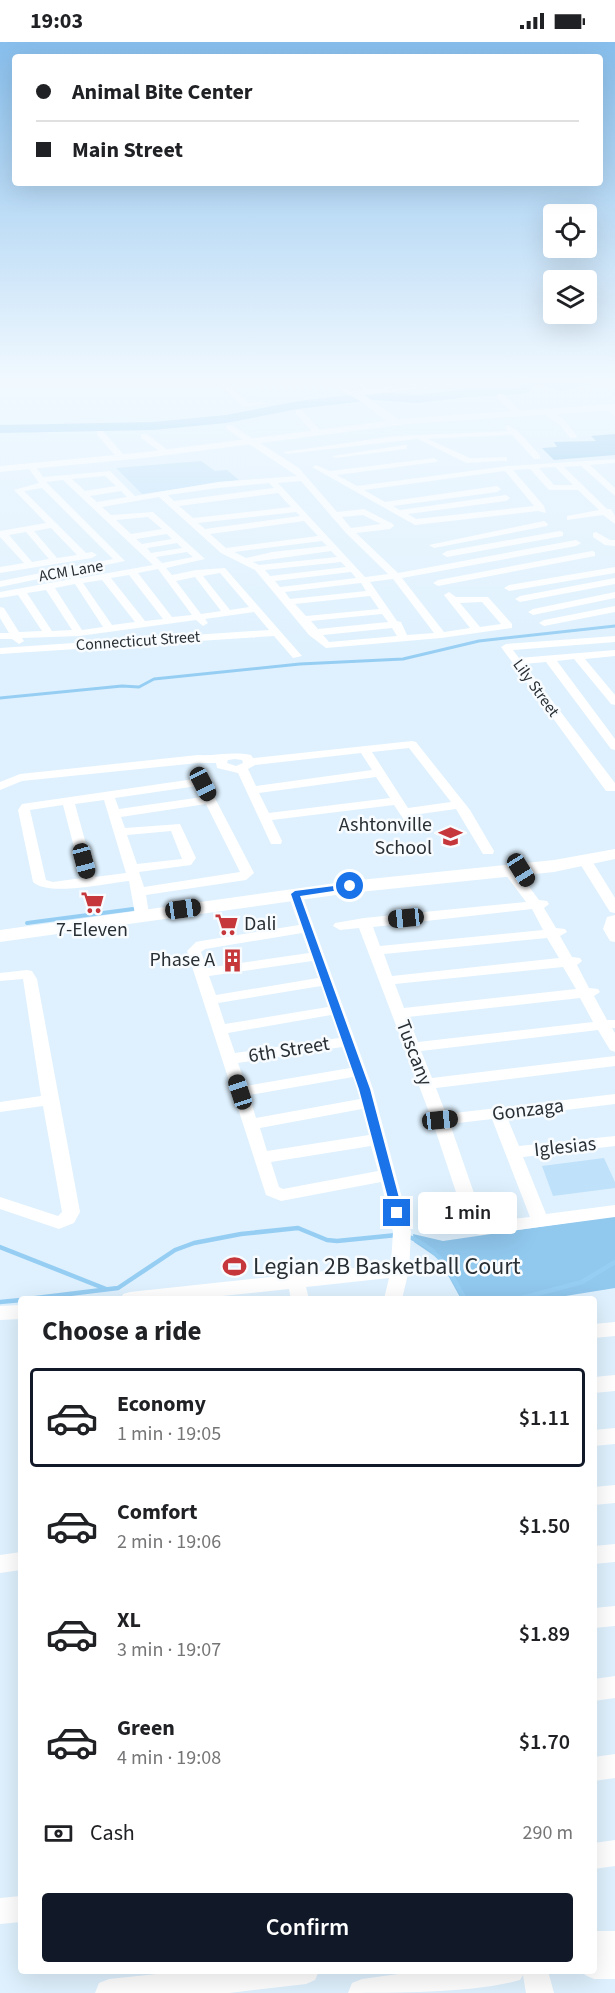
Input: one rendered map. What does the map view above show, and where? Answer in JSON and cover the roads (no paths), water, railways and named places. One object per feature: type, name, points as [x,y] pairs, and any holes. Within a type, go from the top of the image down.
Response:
[{"type":"street","name":"ACM Lane","points":[[2,578],[70,572],[119,562],[42,483],[36,474]]},
{"type":"street","points":[[84,556],[18,490],[65,477],[96,474]]},
{"type":"street","points":[[108,474],[135,500]]},
{"type":"street","points":[[300,474],[349,531],[396,576],[441,635]]},
{"type":"street","points":[[328,474],[415,522],[516,509],[542,509],[512,474]]},
{"type":"street","points":[[341,482],[383,474]]},
{"type":"street","points":[[355,489],[463,474]]},
{"type":"street","points":[[540,474],[554,489],[578,487]]},
{"type":"street","points":[[566,474],[603,512],[614,517]]},
{"type":"street","points":[[594,474],[615,493]]},
{"type":"street","points":[[65,477],[161,567],[214,636]]},
{"type":"street","points":[[369,497],[515,477]]},
{"type":"street","points":[[95,506],[218,485],[303,478]]},
{"type":"street","points":[[74,485],[115,480]]},
{"type":"street","points":[[488,480],[516,509]]},
{"type":"street","points":[[272,481],[364,581],[404,638]]},
{"type":"street","points":[[83,494],[123,488]]},
{"type":"street","points":[[383,505],[496,489]]},
{"type":"street","points":[[174,504],[281,490]]},
{"type":"street","points":[[161,494],[224,551],[258,568],[279,590],[313,633],[328,645],[441,635],[506,627],[508,624],[485,599],[454,600]]},
{"type":"street","points":[[400,513],[506,498]]},
{"type":"street","points":[[592,502],[615,498]]},
{"type":"street","points":[[183,513],[290,500]]},
{"type":"street","points":[[328,506],[360,502]]},
{"type":"street","points":[[192,521],[297,509]]},
{"type":"street","points":[[336,515],[364,512],[390,526],[349,531]]},
{"type":"street","points":[[603,512],[570,518],[581,525],[614,517]]},
{"type":"street","points":[[0,595],[200,560],[147,513],[109,518]]},
{"type":"street","points":[[203,532],[307,518]]},
{"type":"street","points":[[534,518],[604,561]]},
{"type":"street","points":[[477,520],[496,532]]},
{"type":"street","points":[[118,528],[159,522]]},
{"type":"street","points":[[450,523],[472,537]]},
{"type":"street","points":[[462,566],[434,545],[436,534],[472,537],[544,524]]},
{"type":"street","points":[[1,533],[53,525]]},
{"type":"street","points":[[214,540],[314,528]]},
{"type":"street","points":[[29,530],[55,561]]},
{"type":"street","points":[[128,537],[168,531]]},
{"type":"street","points":[[612,543],[596,535],[615,532]]},
{"type":"street","points":[[1,533],[31,566]]},
{"type":"street","points":[[447,554],[560,534]]},
{"type":"street","points":[[224,551],[325,538]]},
{"type":"street","points":[[139,547],[180,540]]},
{"type":"street","points":[[0,545],[11,543]]},
{"type":"street","points":[[279,590],[426,572],[576,543]]},
{"type":"street","points":[[246,561],[272,555],[333,548]]},
{"type":"street","points":[[148,556],[190,549]]},
{"type":"street","points":[[2,578],[31,566],[109,552]]},
{"type":"street","points":[[438,583],[592,554]]},
{"type":"street","points":[[258,568],[344,559]]},
{"type":"street","points":[[267,579],[353,569]]},
{"type":"street","points":[[168,579],[222,570],[297,656]]},
{"type":"street","points":[[614,570],[509,588],[546,625],[615,609]]},
{"type":"street","points":[[70,572],[109,628]]},
{"type":"street","points":[[132,572],[170,621]]},
{"type":"street","points":[[426,572],[454,600],[477,630]]},
{"type":"street","points":[[196,573],[228,613]]},
{"type":"street","points":[[105,577],[141,623]]},
{"type":"street","points":[[520,599],[615,581]]},
{"type":"street","points":[[49,586],[79,633]]},
{"type":"street","points":[[21,591],[50,635]]},
{"type":"street","points":[[287,602],[374,593]]},
{"type":"street","points":[[533,612],[615,595]]},
{"type":"street","points":[[0,636],[79,633],[257,609]]},
{"type":"street","points":[[0,610],[24,649]]},
{"type":"street","points":[[303,619],[387,611]]},
{"type":"street","points":[[241,624],[246,635]]},
{"type":"street","points":[[313,633],[396,624]]},
{"type":"street","name":"Connecticut Street","points":[[0,651],[277,633]]},
{"type":"street","name":"Lily Street","points":[[612,788],[506,647],[615,639]]},
{"type":"street","points":[[516,661],[611,653],[615,663]]},
{"type":"street","points":[[577,656],[615,702]]},
{"type":"street","points":[[549,658],[615,747]]},
{"type":"street","points":[[246,765],[408,743],[415,745],[466,813],[488,851]]},
{"type":"street","points":[[364,749],[406,814],[458,805]]},
{"type":"street","points":[[0,786],[20,778],[198,759],[221,760],[240,755],[248,758],[246,765],[251,790],[276,841]]},
{"type":"street","points":[[251,790],[378,773]]},
{"type":"street","points":[[120,832],[176,827],[189,858],[186,862],[90,882],[52,886],[40,882],[24,810],[31,805],[201,782],[247,873],[241,877],[139,892]]},
{"type":"street","points":[[108,794],[139,892],[142,914]]},
{"type":"street","points":[[68,800],[90,882]]},
{"type":"street","points":[[114,814],[211,800]]},
{"type":"street","points":[[264,817],[396,801]]},
{"type":"street","points":[[0,936],[295,894],[515,871],[615,854]]},
{"type":"street","points":[[584,859],[610,891],[615,909]]},
{"type":"street","points":[[515,871],[539,904],[611,1024],[615,1047]]},
{"type":"street","points":[[295,894],[369,1103],[388,1175],[402,1236],[400,1270],[394,1296]]},
{"type":"street","points":[[340,926],[539,904]]},
{"type":"street","points":[[615,919],[612,920],[610,929],[615,938]]},
{"type":"street","name":"Tuscany","points":[[363,922],[440,1120],[477,1225],[480,1229],[540,1220]]},
{"type":"street","points":[[307,928],[201,945],[194,951],[273,1191],[276,1194],[388,1175]]},
{"type":"street","points":[[375,951],[556,933]]},
{"type":"street","points":[[202,973],[317,956]]},
{"type":"street","points":[[386,981],[573,961]]},
{"type":"street","points":[[0,977],[27,975],[30,978],[71,1212],[68,1219],[59,1223],[0,1203]]},
{"type":"street","points":[[210,1000],[326,981]]},
{"type":"street","points":[[399,1013],[591,992]]},
{"type":"street","points":[[220,1030],[336,1010]]},
{"type":"street","points":[[412,1047],[611,1024]]},
{"type":"street","name":"6th Street","points":[[230,1059],[348,1041]]},
{"type":"street","points":[[426,1084],[615,1061]]},
{"type":"street","points":[[240,1092],[358,1071]]},
{"type":"street","name":"Gonzaga","points":[[440,1120],[615,1099]]},
{"type":"street","points":[[0,1107],[50,1100]]},
{"type":"street","points":[[251,1124],[369,1103]]},
{"type":"street","points":[[498,1114],[515,1152],[540,1220],[615,1211]]},
{"type":"street","points":[[262,1158],[378,1139]]},
{"type":"street","name":"Iglesias","points":[[515,1152],[615,1141]]},
{"type":"street","points":[[179,1296],[298,1290],[400,1270]]},
{"type":"street","points":[[0,1313],[18,1312]]},
{"type":"street","points":[[597,1331],[615,1329]]},
{"type":"street","points":[[597,1385],[615,1383]]},
{"type":"street","points":[[597,1438],[615,1436]]},
{"type":"street","points":[[597,1496],[615,1494]]},
{"type":"street","points":[[597,1555],[615,1552]]},
{"type":"street","points":[[0,1564],[18,1562]]},
{"type":"street","points":[[597,1618],[615,1616]]},
{"type":"street","points":[[597,1690],[615,1687]]},
{"type":"street","points":[[597,1769],[615,1766]]},
{"type":"street","points":[[597,1856],[615,1853]]},
{"type":"street","points":[[0,1911],[18,1908]]},
{"type":"street","points":[[597,1944],[615,1944]]},
{"type":"street","points":[[597,1966],[615,1966]]},
{"type":"street","points":[[109,1993],[279,1974]]},
{"type":"street","points":[[362,1993],[491,1974]]},
{"type":"waterway","points":[[0,698],[122,686],[139,687],[154,679],[300,664],[403,659],[479,641],[615,626]]},
{"type":"waterway","points":[[27,923],[133,909]]},
{"type":"waterway","points":[[53,1296],[118,1288],[175,1250],[194,1243],[241,1234],[298,1228],[327,1240],[337,1241],[397,1235]]},
{"type":"waterway","points":[[407,1236],[419,1241],[436,1254],[463,1296]]},
{"type":"waterway","points":[[0,1247],[106,1289]]},
{"type":"waterway","points":[[529,1296],[582,1282],[615,1262]]},
{"type":"waterway","points":[[0,1302],[18,1300]]},
{"type":"place","name":"Ashtonville School","points":[[450,836]]},
{"type":"place","name":"7-Eleven","points":[[92,903]]},
{"type":"place","name":"Dali","points":[[226,924]]},
{"type":"place","name":"Phase A","points":[[233,960]]},
{"type":"place","name":"Legian 2B Basketball Court","points":[[235,1266]]}]
